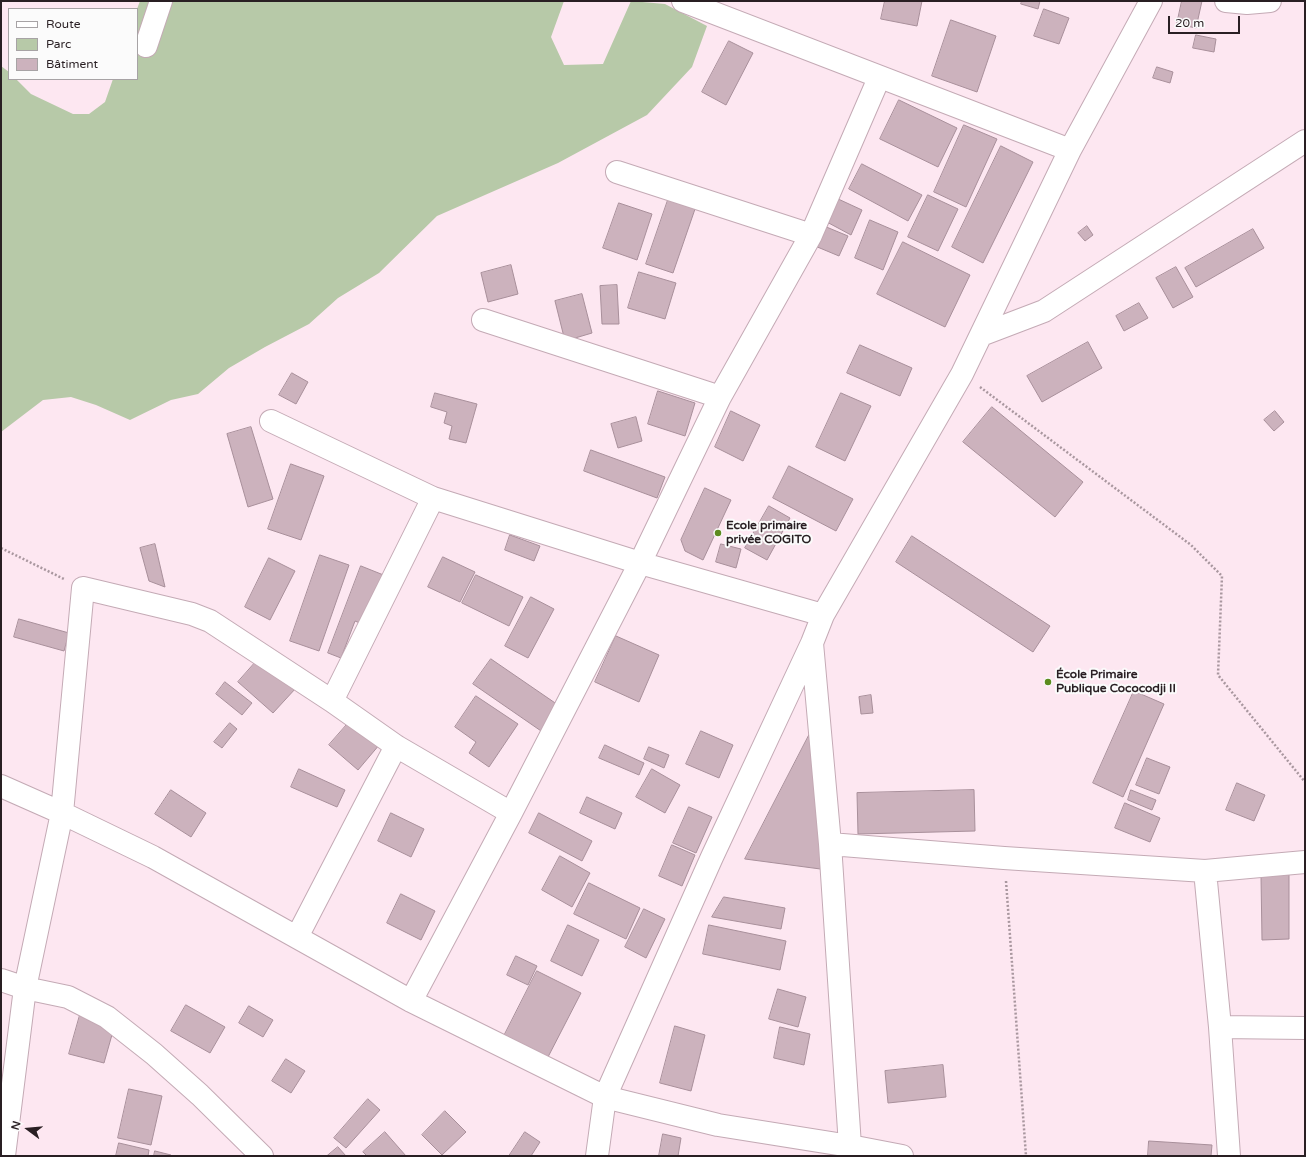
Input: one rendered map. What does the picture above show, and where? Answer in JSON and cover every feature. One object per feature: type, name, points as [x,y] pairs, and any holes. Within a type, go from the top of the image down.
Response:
[{"type":"street","points":[[146,46],[161,1]]},
{"type":"street","points":[[683,1],[1070,150]]},
{"type":"street","points":[[597,1156],[605,1097],[712,857],[812,643],[823,615],[962,374],[1070,150],[1151,1]]},
{"type":"street","points":[[1226,1],[1247,3],[1270,1]]},
{"type":"street","points":[[411,1001],[511,813],[640,563],[720,397],[811,235],[880,78]]},
{"type":"street","points":[[980,335],[1044,311],[1305,141]]},
{"type":"street","points":[[617,172],[811,235]]},
{"type":"street","points":[[483,320],[720,397]]},
{"type":"street","points":[[271,421],[433,498],[640,563],[823,615]]},
{"type":"street","points":[[332,700],[433,498]]},
{"type":"street","points":[[4,1156],[25,988],[62,813],[83,588],[192,614],[210,621],[332,700],[396,746],[511,813]]},
{"type":"street","points":[[812,643],[830,844],[850,1146]]},
{"type":"street","points":[[297,937],[396,746]]},
{"type":"street","points":[[1,786],[62,813],[153,857],[411,1001],[605,1097],[718,1125],[850,1146],[902,1156]]},
{"type":"street","points":[[830,844],[1004,858],[1205,871],[1305,862]]},
{"type":"street","points":[[1205,871],[1220,1027],[1229,1156]]},
{"type":"street","points":[[1,980],[25,988],[68,997],[107,1017],[154,1054],[200,1095],[262,1156]]},
{"type":"street","points":[[1220,1027],[1305,1028]]},
{"type":"path","points":[[962,374],[1191,545],[1222,576],[1218,675],[1305,782]]},
{"type":"path","points":[[1,548],[83,588]]},
{"type":"path","points":[[1004,858],[1026,1156]]},
{"type":"green space","points":[[140,1],[564,1],[551,37],[564,65],[603,64],[631,1],[665,4],[707,26],[692,67],[647,115],[558,163],[437,216],[379,273],[338,298],[309,324],[229,368],[198,394],[171,400],[130,420],[96,405],[71,397],[43,400],[1,432],[1,66],[8,71],[8,80],[17,80],[31,94],[73,114],[89,114],[105,102],[113,80],[138,80],[137,8]]},
{"type":"building","points":[[885,1],[922,1],[917,26],[881,19]]},
{"type":"building","points":[[1022,1],[1040,1],[1038,9],[1021,4]]},
{"type":"building","points":[[1182,1],[1202,1],[1196,28],[1177,24]]},
{"type":"building","points":[[1044,9],[1069,18],[1059,44],[1034,36]]},
{"type":"building","points":[[951,20],[996,36],[977,92],[932,76]]},
{"type":"building","points":[[1196,35],[1216,39],[1214,52],[1193,48]]},
{"type":"building","points":[[729,41],[753,53],[726,105],[702,92]]},
{"type":"building","points":[[1157,67],[1173,72],[1170,83],[1153,78]]},
{"type":"building","points":[[899,100],[957,128],[938,167],[880,139]]},
{"type":"building","points":[[964,125],[997,139],[966,207],[934,192]]},
{"type":"building","points":[[1001,146],[1033,162],[983,263],[952,247]]},
{"type":"building","points":[[862,164],[922,195],[908,221],[849,189]]},
{"type":"building","points":[[928,195],[958,209],[938,251],[908,237]]},
{"type":"building","points":[[836,198],[862,210],[851,235],[825,221]]},
{"type":"building","points":[[668,200],[695,209],[673,273],[646,264]]},
{"type":"building","points":[[619,203],[652,214],[637,260],[603,248]]},
{"type":"building","points":[[870,220],[898,232],[883,270],[855,258]]},
{"type":"building","points":[[824,226],[848,236],[839,256],[815,246]]},
{"type":"building","points":[[1087,226],[1093,235],[1085,241],[1078,233]]},
{"type":"building","points":[[1253,229],[1264,248],[1196,287],[1185,268]]},
{"type":"building","points":[[903,242],[970,275],[945,327],[877,294]]},
{"type":"building","points":[[511,265],[518,294],[488,302],[481,273]]},
{"type":"building","points":[[1176,267],[1193,297],[1173,308],[1156,278]]},
{"type":"building","points":[[639,272],[676,283],[665,319],[628,308]]},
{"type":"building","points":[[617,285],[619,324],[602,324],[600,286]]},
{"type":"building","points":[[582,294],[592,333],[565,341],[555,301]]},
{"type":"building","points":[[1139,303],[1148,318],[1124,331],[1116,316]]},
{"type":"building","points":[[1088,342],[1102,368],[1042,402],[1027,376]]},
{"type":"building","points":[[860,345],[912,368],[900,396],[847,373]]},
{"type":"building","points":[[292,373],[308,382],[296,404],[279,395]]},
{"type":"building","points":[[658,391],[695,403],[685,436],[648,424]]},
{"type":"building","points":[[435,393],[477,404],[466,443],[449,439],[452,426],[444,423],[447,412],[431,407]]},
{"type":"building","points":[[841,393],[871,406],[845,461],[816,447]]},
{"type":"building","points":[[992,407],[1083,482],[1055,517],[963,442]]},
{"type":"building","points":[[731,411],[760,425],[743,461],[715,447]]},
{"type":"building","points":[[1275,411],[1284,422],[1274,431],[1264,420]]},
{"type":"building","points":[[636,417],[642,441],[618,448],[611,424]]},
{"type":"building","points":[[251,427],[273,499],[248,507],[227,434]]},
{"type":"building","points":[[591,450],[665,477],[657,498],[584,471]]},
{"type":"building","points":[[291,464],[324,476],[301,540],[268,529]]},
{"type":"building","points":[[789,466],[853,499],[836,531],[773,498]]},
{"type":"building","points":[[705,488],[731,500],[703,560],[685,551],[681,540]]},
{"type":"building","points":[[769,506],[790,518],[767,560],[745,548]]},
{"type":"building","points":[[510,535],[540,546],[534,561],[505,550]]},
{"type":"building","points":[[912,536],[1050,626],[1033,652],[896,562]]},
{"type":"building","points":[[155,544],[165,587],[149,581],[140,548]]},
{"type":"building","points":[[721,544],[741,549],[736,568],[716,562]]},
{"type":"building","points":[[320,555],[349,565],[319,651],[290,641]]},
{"type":"building","points":[[443,557],[475,572],[460,602],[428,587]]},
{"type":"building","points":[[269,558],[295,571],[270,620],[245,607]]},
{"type":"building","points":[[361,566],[386,576],[367,626],[355,621],[341,658],[328,653]]},
{"type":"building","points":[[476,575],[523,597],[509,626],[462,603]]},
{"type":"building","points":[[531,597],[554,609],[528,658],[505,646]]},
{"type":"building","points":[[19,619],[69,633],[64,651],[14,637]]},
{"type":"building","points":[[616,636],[659,655],[639,702],[595,682]]},
{"type":"building","points":[[261,656],[296,688],[273,713],[238,682]]},
{"type":"building","points":[[491,659],[561,707],[544,733],[473,684]]},
{"type":"building","points":[[225,682],[252,703],[242,715],[216,694]]},
{"type":"building","points":[[1134,691],[1164,704],[1123,797],[1093,783]]},
{"type":"building","points":[[871,695],[873,713],[861,714],[859,697]]},
{"type":"building","points":[[476,696],[518,724],[489,767],[469,753],[476,742],[455,727]]},
{"type":"building","points":[[351,720],[380,744],[358,770],[329,745]]},
{"type":"building","points":[[230,723],[237,729],[222,748],[214,742]]},
{"type":"building","points":[[701,731],[733,745],[719,778],[686,764]]},
{"type":"building","points":[[809,735],[828,870],[745,859]]},
{"type":"building","points":[[605,745],[644,763],[639,775],[599,758]]},
{"type":"building","points":[[649,747],[669,755],[664,768],[644,759]]},
{"type":"building","points":[[1147,758],[1170,767],[1159,794],[1136,785]]},
{"type":"building","points":[[299,769],[345,790],[337,807],[291,787]]},
{"type":"building","points":[[652,769],[680,785],[665,813],[636,797]]},
{"type":"building","points":[[1237,783],[1265,795],[1254,821],[1226,810]]},
{"type":"building","points":[[171,790],[206,813],[191,837],[155,814]]},
{"type":"building","points":[[974,790],[975,831],[858,834],[857,793]]},
{"type":"building","points":[[1131,790],[1156,800],[1152,810],[1128,800]]},
{"type":"building","points":[[587,797],[622,813],[615,829],[580,813]]},
{"type":"building","points":[[1125,803],[1160,818],[1150,842],[1115,828]]},
{"type":"building","points":[[689,807],[712,817],[696,853],[673,843]]},
{"type":"building","points":[[391,813],[424,829],[411,857],[378,841]]},
{"type":"building","points":[[539,813],[592,841],[582,861],[529,833]]},
{"type":"building","points":[[672,845],[695,855],[682,886],[659,876]]},
{"type":"building","points":[[560,856],[590,873],[572,907],[542,890]]},
{"type":"building","points":[[1289,875],[1289,939],[1262,940],[1261,876]]},
{"type":"building","points":[[589,883],[640,908],[626,939],[574,914]]},
{"type":"building","points":[[401,894],[435,911],[421,940],[387,923]]},
{"type":"building","points":[[724,897],[785,908],[781,929],[712,917]]},
{"type":"building","points":[[644,909],[665,919],[646,958],[625,947]]},
{"type":"building","points":[[568,925],[599,940],[582,976],[551,961]]},
{"type":"building","points":[[709,925],[786,941],[780,970],[703,954]]},
{"type":"building","points":[[516,956],[537,966],[528,985],[507,975]]},
{"type":"building","points":[[537,971],[581,993],[548,1057],[504,1036]]},
{"type":"building","points":[[778,989],[806,997],[798,1027],[769,1019]]},
{"type":"building","points":[[186,1005],[225,1027],[210,1053],[171,1031]]},
{"type":"building","points":[[249,1006],[273,1020],[263,1037],[239,1023]]},
{"type":"building","points":[[80,1015],[115,1024],[104,1063],[69,1054]]},
{"type":"building","points":[[675,1026],[705,1035],[691,1091],[660,1083]]},
{"type":"building","points":[[780,1027],[810,1034],[804,1065],[774,1058]]},
{"type":"building","points":[[286,1059],[305,1071],[291,1093],[272,1081]]},
{"type":"building","points":[[943,1065],[946,1097],[888,1103],[885,1071]]},
{"type":"building","points":[[129,1089],[162,1096],[151,1145],[118,1138]]},
{"type":"building","points":[[368,1099],[380,1110],[346,1148],[334,1138]]},
{"type":"building","points":[[445,1111],[466,1132],[442,1155],[422,1135]]},
{"type":"building","points":[[385,1132],[406,1156],[367,1156],[363,1152]]},
{"type":"building","points":[[525,1132],[540,1142],[531,1156],[509,1156]]},
{"type":"building","points":[[663,1134],[681,1138],[678,1156],[659,1156]]},
{"type":"building","points":[[1149,1141],[1212,1145],[1211,1156],[1148,1156]]},
{"type":"building","points":[[119,1143],[149,1150],[148,1156],[116,1156]]},
{"type":"building","points":[[338,1147],[346,1156],[327,1156]]},
{"type":"building","points":[[155,1151],[171,1155],[171,1156],[154,1156]]},
{"type":"place","name":"Ecole primaire privée COGITO","points":[[718,533]]},
{"type":"place","name":"École Primaire Publique Cococodji II","points":[[1048,682]]}]
